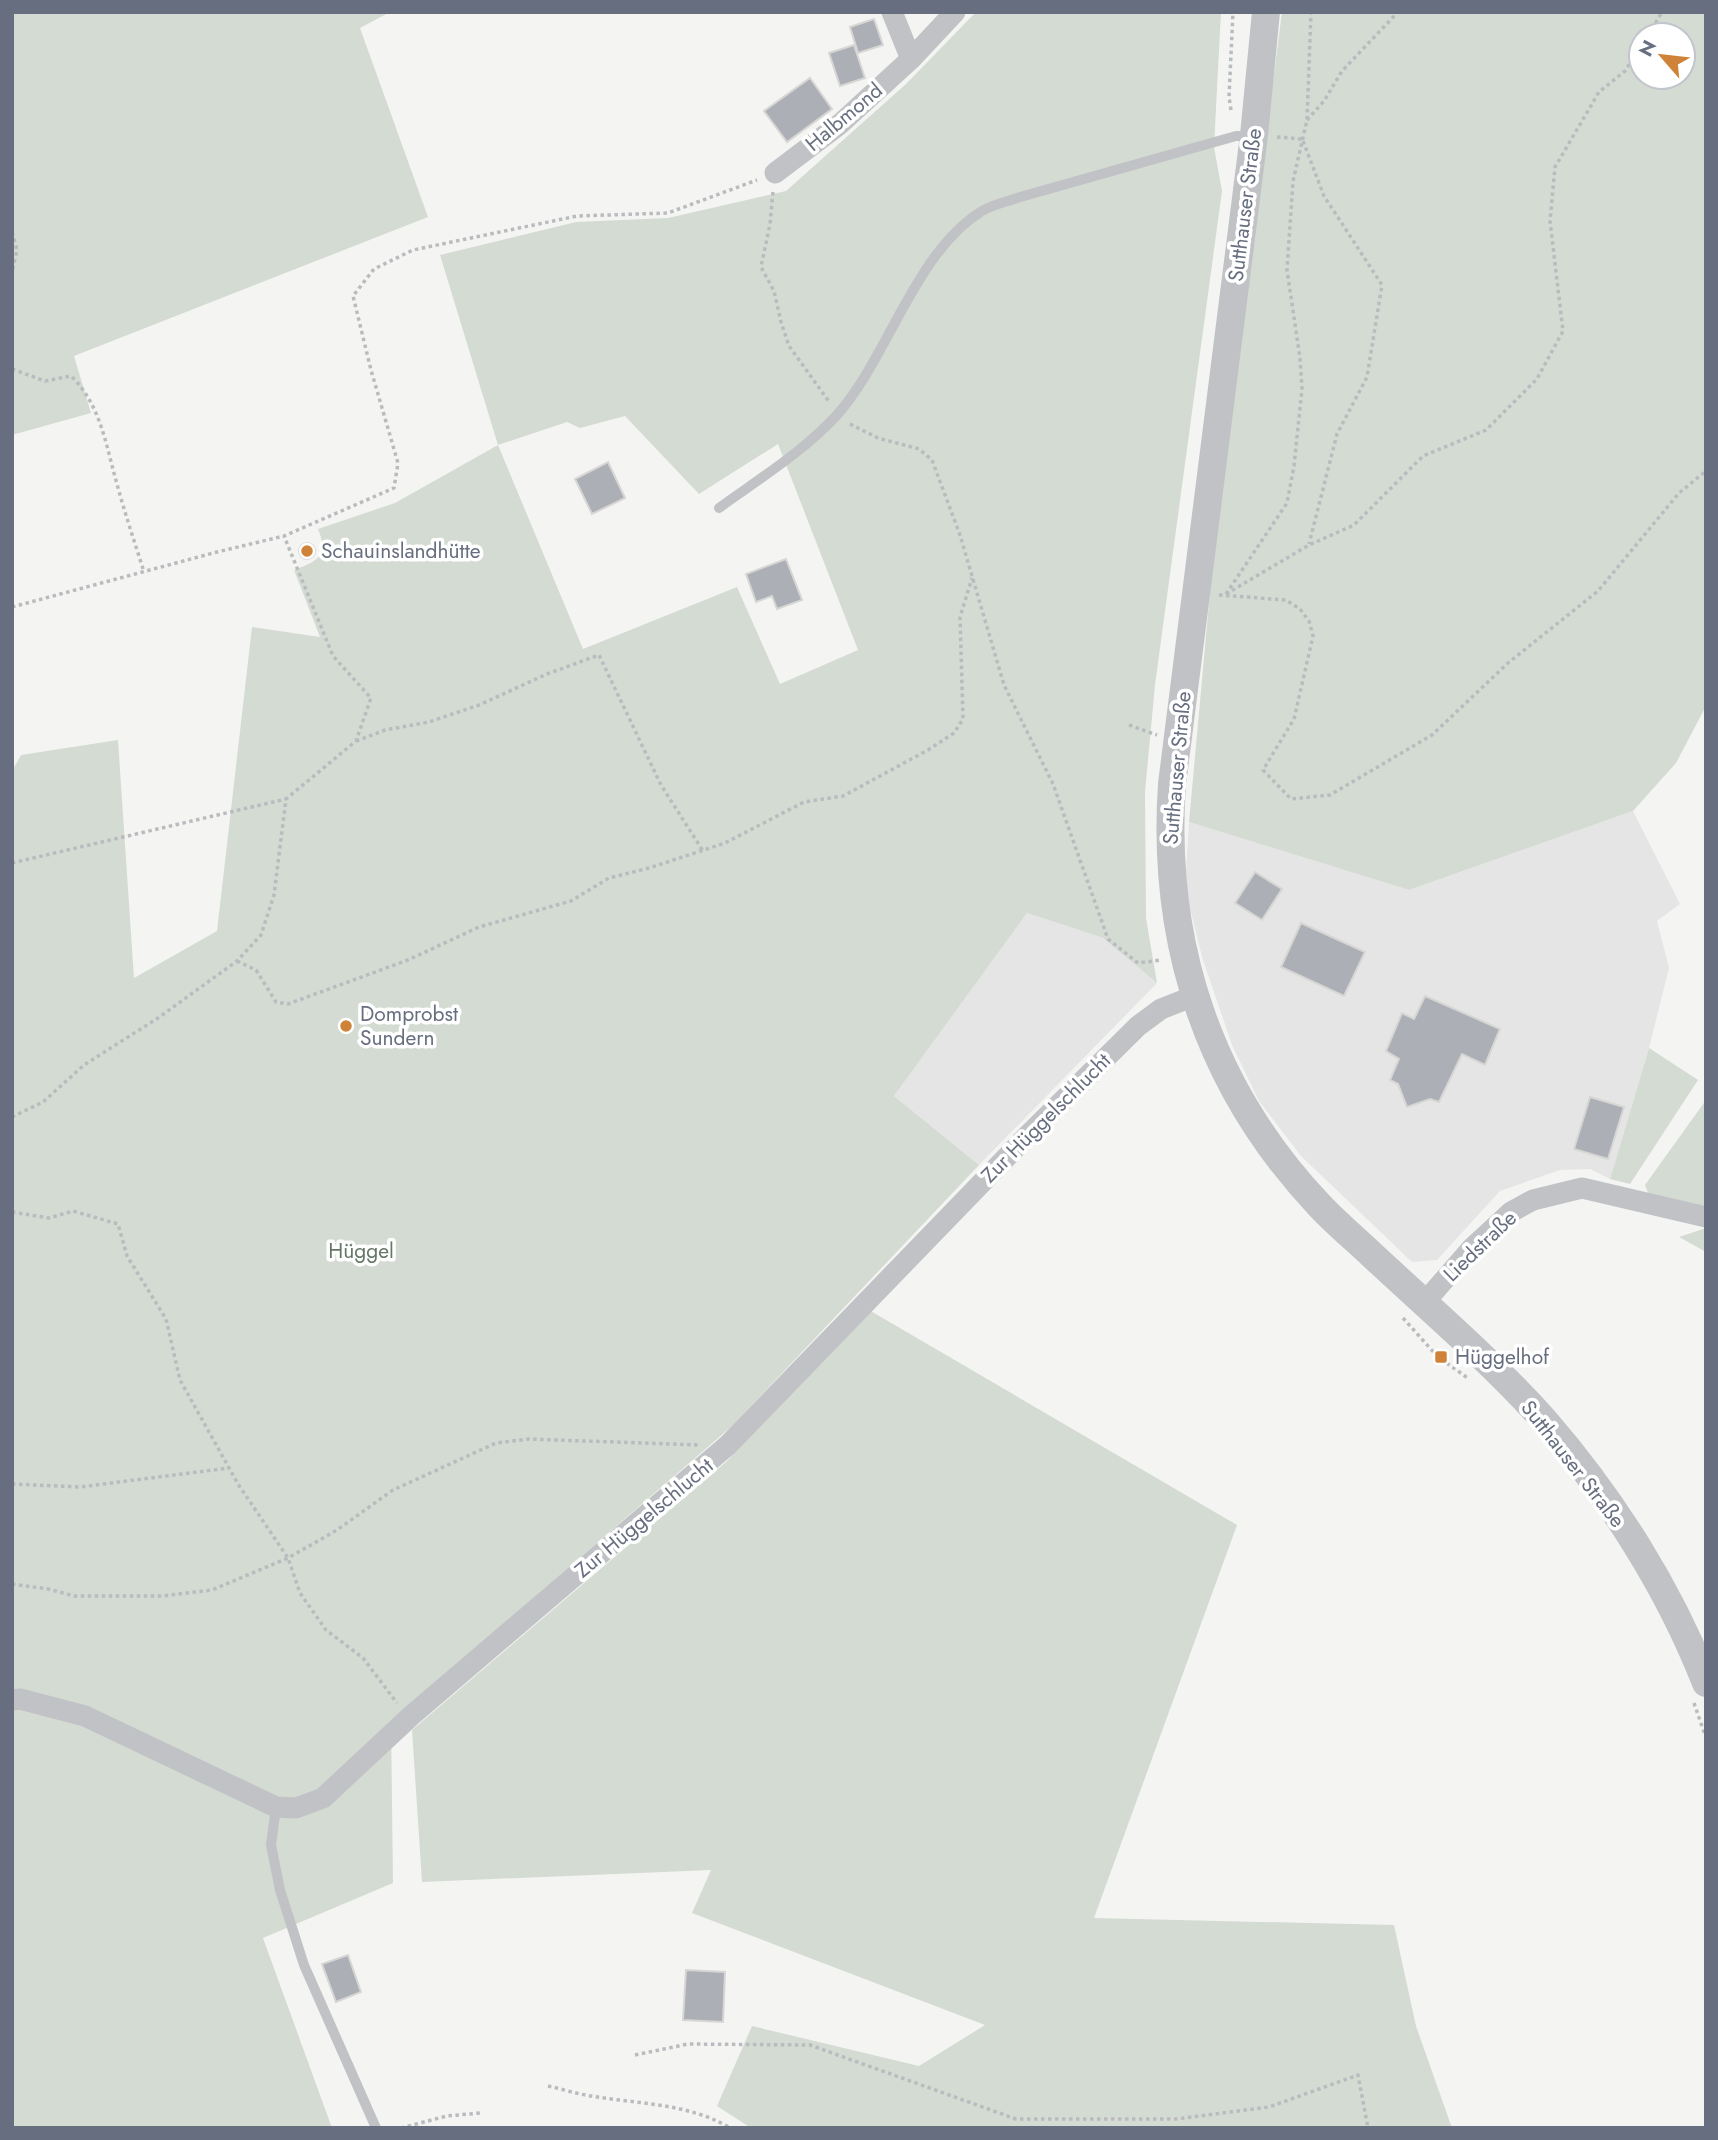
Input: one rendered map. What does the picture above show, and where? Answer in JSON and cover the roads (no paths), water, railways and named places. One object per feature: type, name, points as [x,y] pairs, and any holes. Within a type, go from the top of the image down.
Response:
[{"type":"street","points":[[892,12],[911,59]]},
{"type":"street","name":"Halbmond","points":[[775,173],[841,124],[911,59],[955,12]]},
{"type":"street","name":"Sutthauser Straße","points":[[1266,12],[1254,135],[1169,819],[1171,886],[1194,996],[1220,1061],[1266,1140],[1322,1208],[1415,1312],[1475,1350],[1544,1420],[1600,1493],[1645,1560],[1674,1611],[1699,1691]]},
{"type":"street","name":"Zur Hüggelschlucht","points":[[276,1807],[296,1808],[323,1798],[412,1715],[728,1446],[1029,1134],[1138,1026],[1161,1009],[1194,996]]},
{"type":"street","name":"Liedstraße","points":[[1415,1312],[1472,1248],[1511,1212],[1545,1197],[1582,1188],[1706,1217]]},
{"type":"street","points":[[12,1700],[20,1699],[85,1716],[276,1807]]},
{"type":"lane","points":[[719,508],[801,449],[838,414],[866,373],[925,271],[957,232],[983,211],[1017,198],[1236,136],[1254,135]]},
{"type":"lane","points":[[276,1807],[271,1845],[279,1890],[304,1965],[376,2128]]},
{"type":"place","name":"Schauinslandhütte","points":[[307,551]]},
{"type":"place","name":"Domprobst Sundern","points":[[346,1026]]},
{"type":"place","name":"Hüggelhof","points":[[1441,1357]]},
{"type":"park label","name":"Hüggel","points":[[361,1251]]}]
